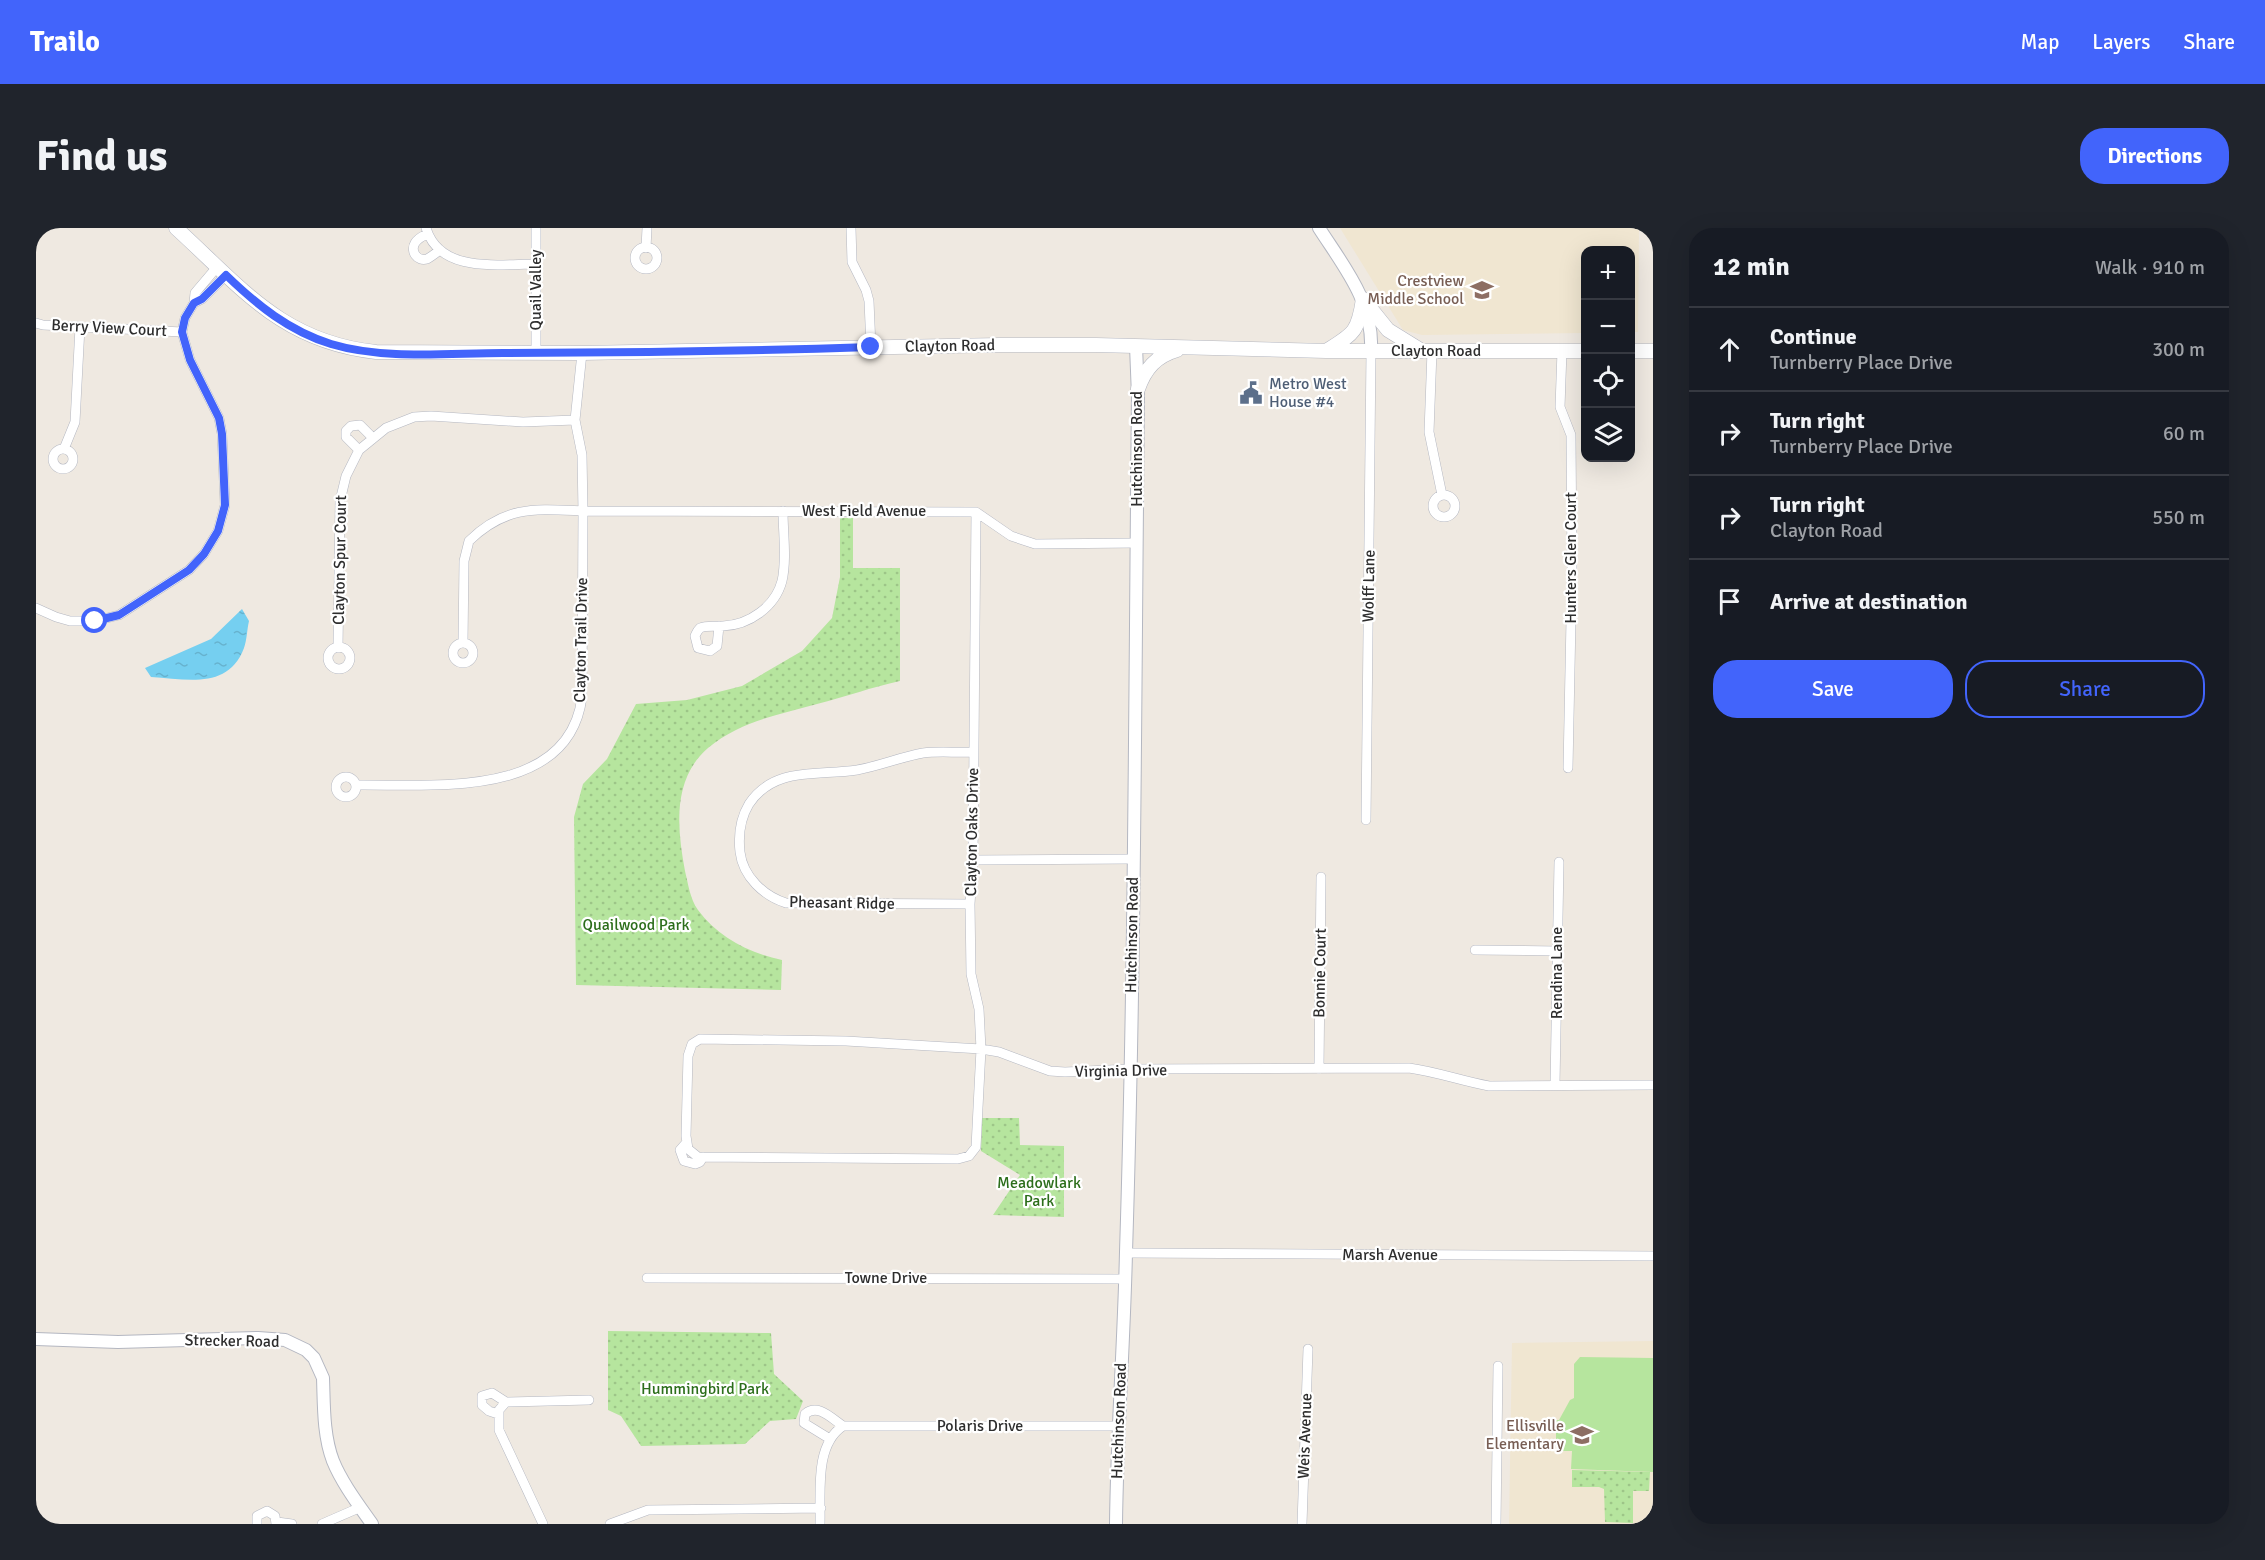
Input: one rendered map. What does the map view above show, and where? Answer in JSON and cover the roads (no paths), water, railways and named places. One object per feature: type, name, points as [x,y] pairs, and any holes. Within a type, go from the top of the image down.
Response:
[{"type":"main road","name":"Clayton Road","points":[[176,228],[253,301],[277,319],[304,333],[346,348],[391,353],[582,353],[999,345],[1371,352],[1581,351]]},
{"type":"main road","points":[[1363,299],[1388,330],[1427,351]]},
{"type":"main road","points":[[1326,351],[1355,330],[1359,323],[1363,299]]},
{"type":"main road","points":[[1138,389],[1149,367],[1159,358],[1184,347]]},
{"type":"main road","points":[[1635,351],[1653,351]]},
{"type":"street","name":"Quail Valley","points":[[536,228],[536,353]]},
{"type":"street","points":[[646,248],[647,228]]},
{"type":"street","points":[[851,228],[852,262],[869,301],[871,347]]},
{"type":"street","points":[[1319,228],[1363,299],[1370,318],[1371,352]]},
{"type":"street","points":[[440,250],[426,259],[414,254],[413,248],[427,231],[440,250],[460,261],[471,264],[536,264]]},
{"type":"street","points":[[36,608],[70,621],[95,621],[119,615],[189,570],[204,554],[218,531],[225,505],[222,434],[219,418],[190,360],[182,332],[185,318],[194,303],[202,299],[221,271]]},
{"type":"street","name":"Berry View Court","points":[[36,323],[182,332]]},
{"type":"street","points":[[64,449],[75,422],[80,327]]},
{"type":"street","name":"Hutchinson Road","points":[[1116,1524],[1117,1426],[1126,1253],[1130,1069],[1137,543],[1136,346]]},
{"type":"street","points":[[1427,351],[1430,432],[1442,495]]},
{"type":"street","name":"Hunters Glen Court","points":[[1562,351],[1560,407],[1571,435],[1572,570],[1568,768]]},
{"type":"street","name":"Wolff Lane","points":[[1366,820],[1371,352]]},
{"type":"street","name":"Clayton Trail Drive","points":[[357,785],[469,783],[521,772],[541,764],[564,742],[576,724],[582,697],[583,511],[582,454],[575,420],[582,353]]},
{"type":"street","name":"Clayton Spur Court","points":[[338,648],[340,501],[346,476],[359,450],[386,428],[398,422],[431,416],[523,422],[575,420]]},
{"type":"street","points":[[359,450],[346,437],[346,431],[351,426],[360,425],[373,438]]},
{"type":"street","name":"West Field Avenue","points":[[463,643],[464,561],[469,541],[491,525],[522,511],[532,509],[976,512]]},
{"type":"street","points":[[719,626],[717,646],[706,651],[698,648],[695,640],[697,632],[704,627],[747,621],[768,606],[777,594],[784,569],[783,511]]},
{"type":"street","points":[[976,512],[1011,536],[1035,544],[1137,543]]},
{"type":"street","name":"Clayton Oaks Drive","points":[[974,1151],[977,1140],[981,1048],[979,1008],[971,974],[970,904],[973,860],[976,512]]},
{"type":"street","name":"Pheasant Ridge","points":[[970,904],[786,903],[767,894],[752,880],[741,857],[739,841],[744,812],[752,800],[760,790],[786,776],[861,769],[927,753],[973,752]]},
{"type":"street","points":[[973,860],[1133,859]]},
{"type":"street","name":"Rendina Lane","points":[[1555,1085],[1559,862]]},
{"type":"street","name":"Bonnie Court","points":[[1319,1069],[1321,877]]},
{"type":"street","points":[[1475,950],[1557,951]]},
{"type":"street","name":"Virginia Drive","points":[[974,1151],[965,1158],[958,1159],[698,1156],[688,1149],[687,1142],[688,1056],[692,1044],[700,1040],[846,1041],[981,1048],[999,1052],[1050,1071],[1409,1068],[1436,1071],[1464,1082],[1489,1086],[1653,1085]]},
{"type":"street","name":"Marsh Avenue","points":[[1126,1253],[1653,1256]]},
{"type":"street","name":"Towne Drive","points":[[647,1278],[1125,1280]]},
{"type":"street","name":"Strecker Road","points":[[36,1339],[118,1342],[258,1338],[285,1340],[295,1344],[314,1358],[319,1368],[330,1451],[345,1484],[372,1524]]},
{"type":"street","name":"Weis Avenue","points":[[1302,1524],[1308,1349]]},
{"type":"street","points":[[1496,1524],[1498,1366]]},
{"type":"street","points":[[543,1524],[499,1430],[502,1407],[589,1400]]},
{"type":"street","points":[[820,1524],[823,1460],[831,1437],[843,1426],[820,1410],[812,1410],[805,1414],[804,1423],[831,1437]]},
{"type":"street","name":"Polaris Drive","points":[[843,1426],[1117,1426]]},
{"type":"street","points":[[322,1524],[361,1507]]},
{"type":"street","points":[[610,1524],[648,1510],[820,1508]]},
{"type":"street","points":[[257,1524],[257,1516],[267,1511],[273,1514],[276,1523],[292,1524]]},
{"type":"water","points":[[242,609],[249,621],[245,645],[237,661],[228,671],[205,679],[151,677],[145,668],[211,639]]},
{"type":"place","name":"Crestview Middle School","points":[[1482,290]]},
{"type":"place","name":"Metro West House #4","points":[[1251,393]]},
{"type":"place","name":"Ellisville Elementary","points":[[1582,1435]]},
{"type":"park label","name":"Quailwood Park","points":[[636,925]]},
{"type":"park label","name":"Meadowlark Park","points":[[1039,1192]]},
{"type":"park label","name":"Hummingbird Park","points":[[705,1389]]}]
